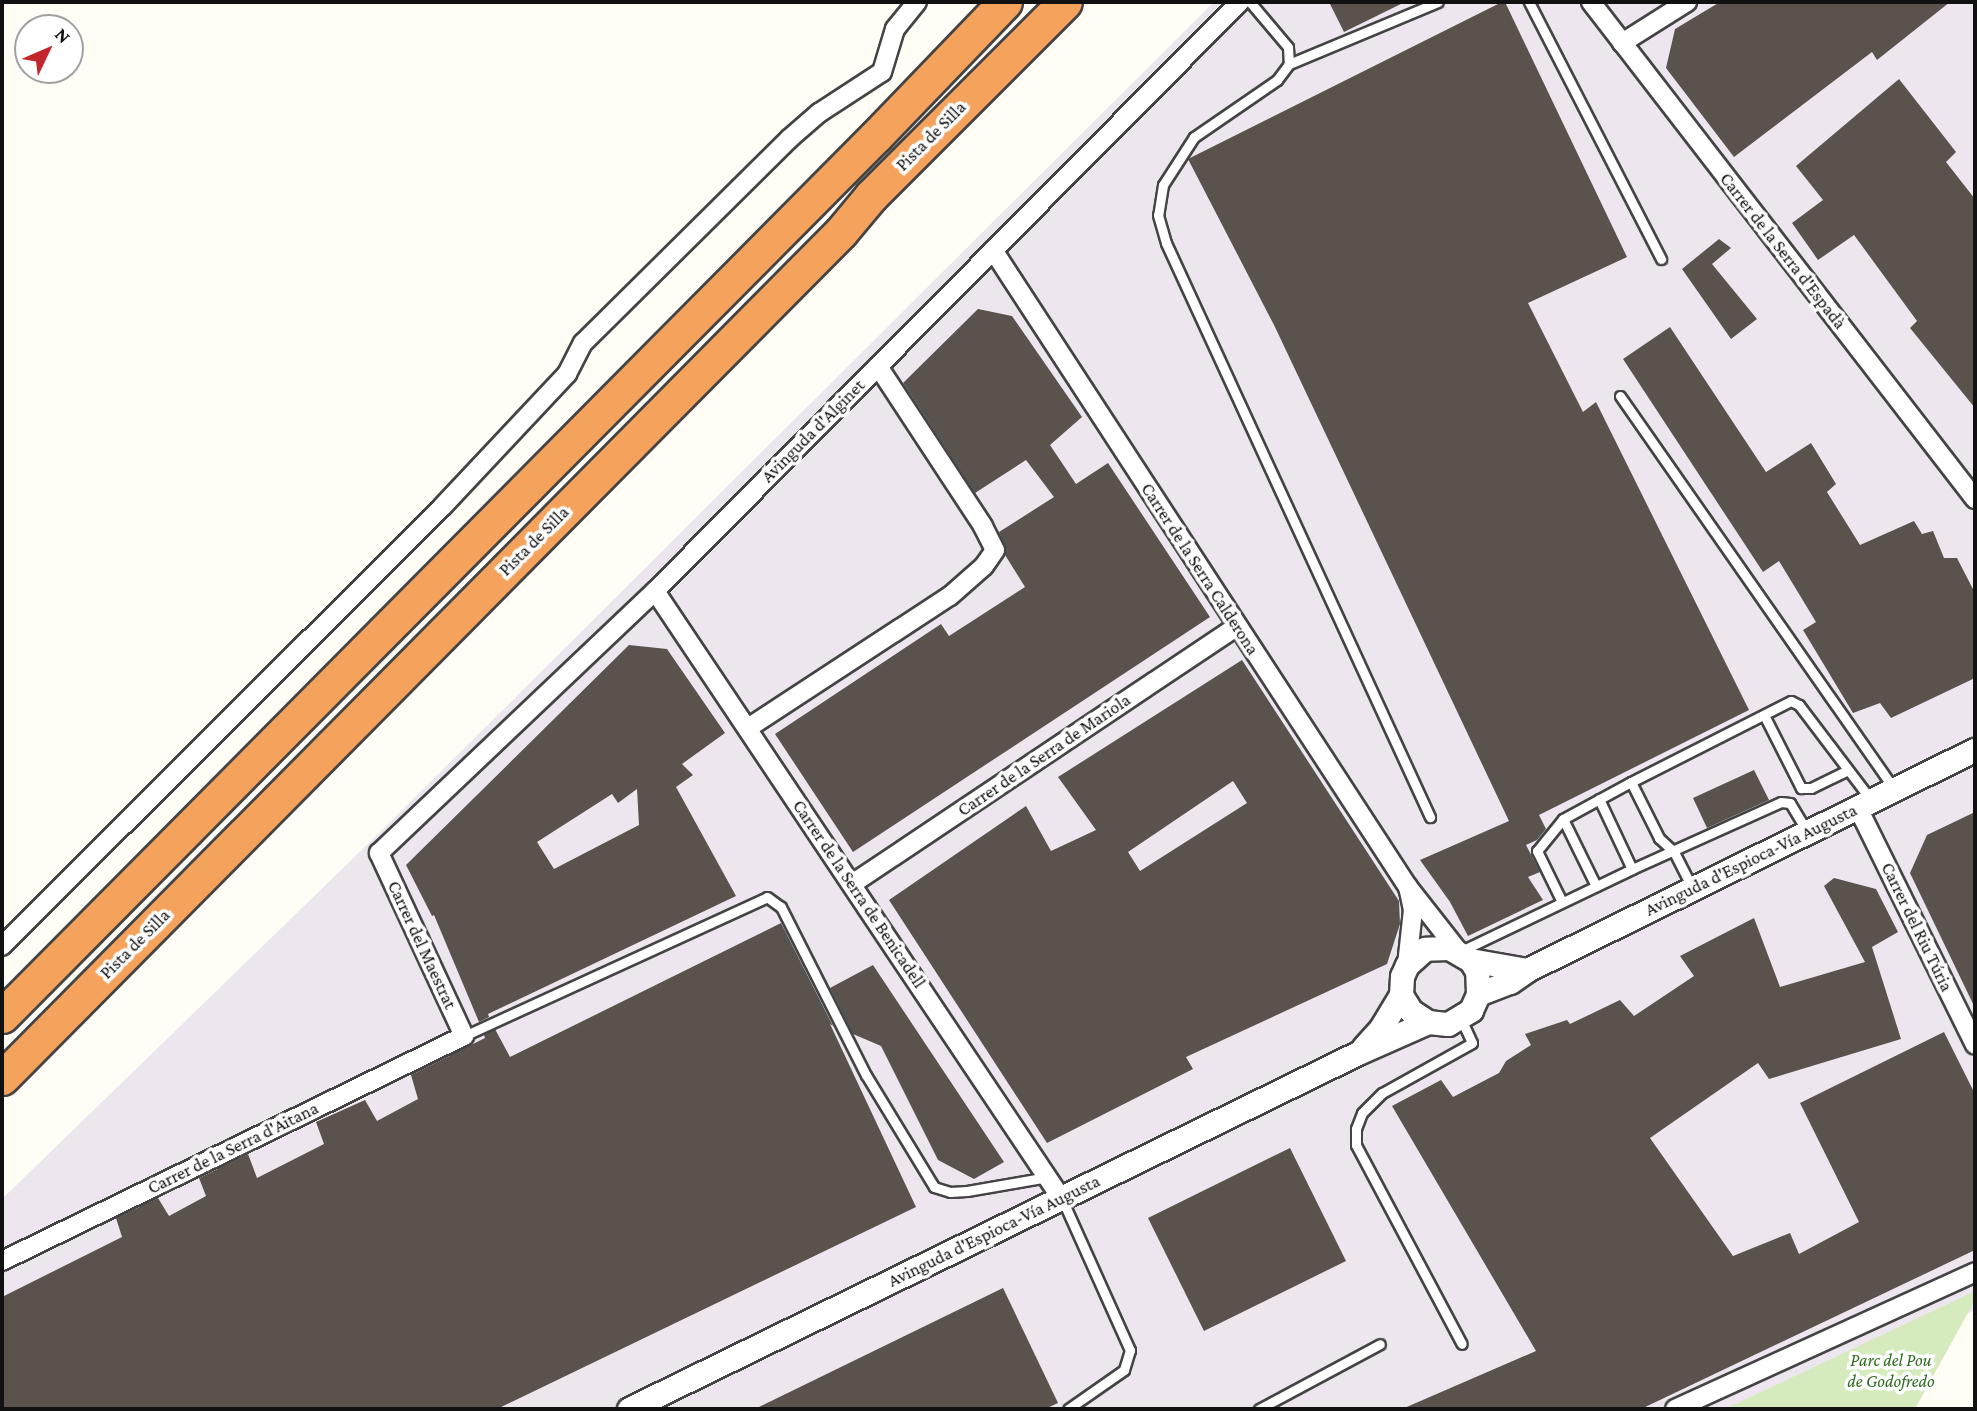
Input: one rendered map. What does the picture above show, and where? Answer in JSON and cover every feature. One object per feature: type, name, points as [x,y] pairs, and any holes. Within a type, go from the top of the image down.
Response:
[{"type":"highway","points":[[2,1016],[876,136],[1005,2]]},
{"type":"highway","name":"Pista de Silla","points":[[2,1078],[841,232],[871,197],[1065,2]]},
{"type":"highway","points":[[841,232],[884,209],[1090,2]]},
{"type":"street","points":[[2,946],[442,508],[567,374],[583,343],[769,158],[819,113],[882,72],[895,29],[917,2]]},
{"type":"street","name":"Avinguda d'Alginet","points":[[379,853],[655,591],[1240,2]]},
{"type":"street","name":"Carrer de la Serra d'Espadà","points":[[1591,2],[1975,499]]},
{"type":"street","points":[[1622,43],[1688,2]]},
{"type":"street","name":"Carrer de la Serra Calderona","points":[[993,250],[1408,887],[1464,956]]},
{"type":"street","points":[[748,728],[950,596],[984,566],[995,550],[983,526],[878,366]]},
{"type":"street","name":"Carrer de la Serra de Benicadell","points":[[655,591],[1061,1198]]},
{"type":"street","name":"Carrer de la Serra de Mariola","points":[[852,884],[1237,626]]},
{"type":"street","name":"Avinguda d'Espioca-Vía Augusta","points":[[1478,995],[1510,982],[1527,970],[1975,750]]},
{"type":"street","name":"Carrer del Riu Túria","points":[[1865,805],[1975,1045]]},
{"type":"street","name":"Carrer del Maestrat","points":[[379,853],[464,1036]]},
{"type":"street","name":"Carrer de la Serra Calderona","points":[[1407,965],[1413,910],[1408,887]]},
{"type":"street","points":[[1360,1052],[1381,1028],[1401,995],[1407,965],[1415,956],[1437,946],[1464,956],[1527,970]]},
{"type":"street","points":[[1401,995],[1411,1012],[1427,1022],[1448,1024],[1461,1019],[1471,1010],[1478,995],[1477,971],[1464,956]]},
{"type":"street","name":"Avinguda d'Espioca-Vía Augusta","points":[[629,1409],[1360,1052],[1427,1022]]},
{"type":"street","name":"Carrer de la Serra d'Aitana","points":[[2,1261],[464,1036]]},
{"type":"street","points":[[1675,1409],[1975,1272]]},
{"type":"lane","points":[[1250,2],[1287,47],[1289,64]]},
{"type":"lane","points":[[1430,817],[1166,243],[1158,215],[1163,185],[1194,137],[1277,80],[1289,64],[1438,2]]},
{"type":"lane","points":[[1529,2],[1661,259]]},
{"type":"lane","points":[[1620,396],[1895,790]]},
{"type":"lane","points":[[1562,902],[1537,851],[1563,819],[1791,701],[1799,705],[1848,770],[1865,805]]},
{"type":"lane","points":[[1764,715],[1801,788],[1811,788],[1848,770]]},
{"type":"lane","points":[[1631,782],[1659,838],[1674,852],[1693,889]]},
{"type":"lane","points":[[1599,799],[1632,869]]},
{"type":"lane","points":[[1464,956],[1562,902],[1781,802],[1790,803],[1808,833]]},
{"type":"lane","points":[[1563,819],[1596,886]]},
{"type":"lane","points":[[464,1036],[766,897],[781,907],[866,1075],[934,1187],[950,1192],[968,1191],[1048,1177]]},
{"type":"lane","points":[[1461,1019],[1472,1043],[1382,1093],[1362,1113],[1356,1129],[1356,1145],[1462,1344]]},
{"type":"lane","points":[[1061,1198],[1130,1350],[1124,1370],[1068,1409]]},
{"type":"lane","points":[[1259,1409],[1380,1344]]},
{"type":"shaded area","points":[[1214,2],[1975,2],[1975,1310],[1767,1409],[2,1409],[2,1199],[373,839]]},
{"type":"green space","name":"Parc del Pou de Godofredo","points":[[1975,1291],[1975,1300],[1915,1409],[1725,1409]]},
{"type":"building","points":[[1329,2],[1405,2],[1344,32]]},
{"type":"building","points":[[1505,2],[1627,257],[1528,303],[1583,412],[1596,402],[1749,710],[1539,815],[1546,829],[1537,840],[1526,845],[1540,872],[1528,877],[1543,900],[1468,936],[1450,902],[1420,860],[1509,821],[1274,325],[1188,159]]},
{"type":"building","points":[[1720,2],[1950,2],[1877,60],[1872,52],[1734,157],[1666,68],[1675,29]]},
{"type":"building","points":[[1899,79],[1956,152],[1946,162],[1975,199],[1975,408],[1910,328],[1917,321],[1854,235],[1818,260],[1792,223],[1823,200],[1796,166]]},
{"type":"building","points":[[1719,239],[1731,248],[1712,264],[1757,319],[1731,339],[1682,269]]},
{"type":"building","points":[[978,309],[1012,316],[1082,417],[1050,445],[1076,484],[1108,463],[1210,617],[853,852],[775,734],[941,624],[949,636],[1025,587],[1005,555],[1005,546],[999,532],[1054,497],[1026,460],[975,493],[903,383]]},
{"type":"building","points":[[1670,327],[1766,472],[1811,443],[1836,484],[1827,492],[1860,545],[1914,521],[1922,534],[1933,531],[1944,558],[1957,558],[1975,593],[1975,678],[1891,718],[1880,703],[1853,713],[1803,630],[1816,622],[1779,561],[1763,572],[1623,359]]},
{"type":"building","points":[[629,645],[667,649],[725,733],[682,764],[693,775],[676,787],[736,896],[488,1014],[489,1017],[479,1022],[434,915],[432,916],[406,865]],"holes":[[[637,789],[639,825],[554,869],[537,842],[612,794],[618,803]]]},
{"type":"building","points":[[1242,660],[1399,901],[1400,924],[1387,964],[1186,1057],[1193,1069],[1047,1143],[889,900],[1026,806],[1051,851],[1096,830],[1058,777]],"holes":[[[1233,781],[1247,803],[1140,871],[1128,852]]]},
{"type":"building","points":[[1754,770],[1769,800],[1707,828],[1693,798]]},
{"type":"building","points":[[1975,812],[1975,1008],[1910,873],[1927,835]]},
{"type":"building","points":[[1834,878],[1876,889],[1898,932],[1872,947],[1901,1039],[1769,1079],[1758,1063],[1650,1138],[1733,1256],[1790,1233],[1799,1254],[1859,1222],[1800,1103],[1944,1032],[1975,1094],[1975,1250],[1641,1409],[1402,1409],[1536,1351],[1392,1106],[1441,1080],[1453,1097],[1499,1073],[1506,1061],[1531,1045],[1525,1034],[1567,1020],[1570,1024],[1620,1000],[1634,1016],[1694,976],[1680,956],[1754,918],[1780,987],[1865,962],[1824,886]]},
{"type":"building","points":[[781,923],[833,1026],[830,1024],[916,1207],[497,1409],[2,1409],[2,1297],[122,1237],[116,1218],[158,1198],[169,1216],[206,1196],[199,1178],[248,1154],[257,1178],[324,1144],[316,1122],[365,1100],[377,1121],[418,1099],[411,1075],[485,1038],[484,1035],[495,1029],[510,1057]]},
{"type":"building","points":[[873,965],[1004,1162],[974,1179],[938,1160],[881,1046],[853,1034],[830,988]]},
{"type":"building","points":[[1290,1148],[1346,1261],[1204,1331],[1148,1218]]},
{"type":"building","points":[[1003,1288],[1058,1403],[1045,1409],[755,1409]]}]
